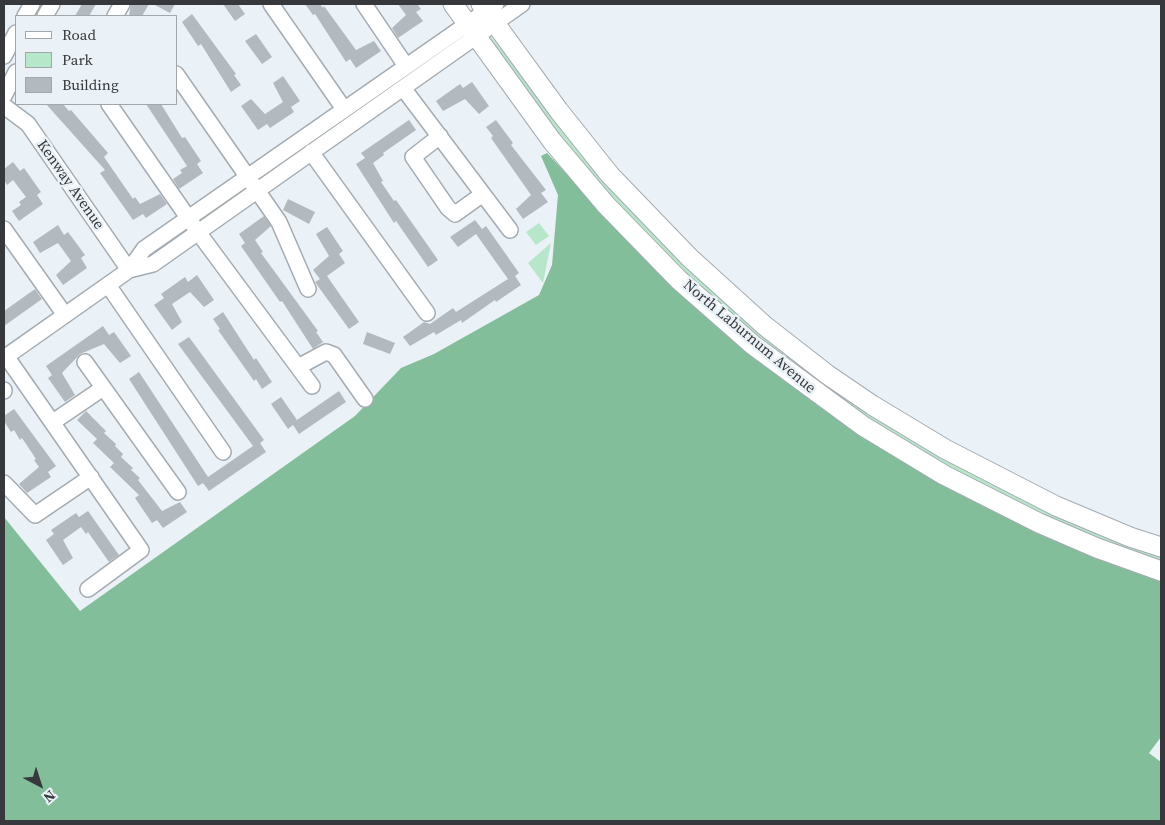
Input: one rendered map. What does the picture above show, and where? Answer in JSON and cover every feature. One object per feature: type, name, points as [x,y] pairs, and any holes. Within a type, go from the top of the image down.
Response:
[{"type":"main road","name":"North Laburnum Avenue","points":[[453,4],[552,141],[606,205],[679,280],[753,345],[862,426],[944,475],[1039,523],[1098,548],[1161,571]]},
{"type":"main road","name":"North Laburnum Avenue","points":[[489,10],[569,125],[632,199],[728,294],[804,356],[911,430],[999,478],[1087,520],[1161,547]]},
{"type":"street","points":[[26,15],[32,4]]},
{"type":"street","points":[[46,15],[52,4]]},
{"type":"street","points":[[271,4],[344,109]]},
{"type":"street","points":[[364,4],[403,68],[407,86],[440,136],[510,230]]},
{"type":"street","points":[[129,270],[153,264],[407,86],[472,30],[489,10],[522,4]]},
{"type":"street","points":[[88,589],[141,550],[53,422],[5,357],[129,270],[144,249],[248,176],[403,68],[472,30]]},
{"type":"street","points":[[4,56],[15,35]]},
{"type":"street","points":[[4,96],[15,74]]},
{"type":"street","points":[[178,77],[279,222],[308,288]]},
{"type":"street","points":[[110,105],[198,232],[312,386]]},
{"type":"street","name":"Kenway Avenue","points":[[4,106],[28,124],[129,270]]},
{"type":"street","points":[[440,136],[413,157],[448,208],[455,214],[483,194]]},
{"type":"street","points":[[312,152],[427,313]]},
{"type":"street","points":[[4,229],[65,315]]},
{"type":"street","points":[[108,285],[223,452]]},
{"type":"street","points":[[298,367],[326,352],[334,355],[365,399]]},
{"type":"street","points":[[85,362],[178,492]]},
{"type":"street","points":[[53,422],[103,388]]},
{"type":"street","points":[[4,483],[35,515],[91,477]]},
{"type":"green space","points":[[491,37],[600,170],[854,399],[1161,553],[1161,565],[1010,503],[879,430],[712,302],[599,187],[540,112],[489,39]]},
{"type":"green space","points":[[547,153],[612,222],[861,435],[1161,578],[1161,737],[1149,753],[1161,762],[1161,821],[4,821],[4,517],[80,611],[355,416],[401,368],[434,354],[539,295],[552,265],[558,195],[541,156]]},
{"type":"green space","points":[[539,223],[549,236],[536,245],[526,232]]},
{"type":"green space","points":[[551,243],[543,283],[528,263]]},
{"type":"building","points":[[82,4],[96,4],[90,15],[76,15]]},
{"type":"building","points":[[131,4],[149,4],[143,15],[129,15]]},
{"type":"building","points":[[153,4],[175,4],[170,13]]},
{"type":"building","points":[[223,4],[238,4],[245,14],[235,21]]},
{"type":"building","points":[[305,4],[320,4],[323,8],[324,6],[356,50],[374,41],[381,51],[356,68],[350,59],[346,62],[315,14],[313,15]]},
{"type":"building","points":[[398,4],[417,4],[421,9],[416,12],[423,21],[398,38],[392,28],[406,15]]},
{"type":"building","points":[[192,14],[236,74],[234,75],[241,85],[231,92],[201,44],[198,46],[182,22]]},
{"type":"building","points":[[256,34],[272,57],[262,64],[245,41]]},
{"type":"building","points":[[283,76],[300,101],[291,107],[294,112],[270,128],[267,124],[258,130],[241,106],[251,99],[265,114],[283,102],[273,83]]},
{"type":"building","points":[[472,82],[489,106],[479,114],[465,99],[443,111],[436,101],[460,84],[463,88]]},
{"type":"building","points":[[47,105],[64,105],[69,111],[71,110],[108,153],[104,157],[133,199],[135,197],[140,204],[160,194],[167,204],[146,218],[143,214],[133,220],[100,173],[105,170]]},
{"type":"building","points":[[147,105],[162,105],[182,138],[185,137],[201,161],[197,164],[203,173],[179,189],[173,179],[182,173],[180,170],[187,166]]},
{"type":"building","points":[[409,120],[416,130],[383,153],[384,155],[373,163],[383,181],[381,182],[438,260],[428,267],[396,221],[394,223],[356,164],[365,158],[361,153]]},
{"type":"building","points":[[496,120],[513,143],[511,145],[546,190],[541,193],[548,202],[523,219],[516,209],[531,195],[491,138],[493,136],[486,127]]},
{"type":"building","points":[[13,162],[20,171],[24,168],[41,192],[37,195],[43,204],[19,221],[12,211],[21,205],[19,202],[26,197],[13,180],[7,185],[4,180],[4,169]]},
{"type":"building","points":[[288,199],[315,212],[309,224],[283,210]]},
{"type":"building","points":[[264,216],[271,226],[255,240],[263,252],[261,253],[318,331],[316,332],[323,342],[313,349],[282,301],[280,302],[241,246],[245,243],[239,234]]},
{"type":"building","points":[[475,220],[482,229],[486,226],[519,273],[515,276],[521,285],[462,323],[461,320],[436,335],[434,332],[410,346],[403,337],[424,322],[430,324],[453,308],[456,312],[508,279],[476,234],[458,247],[450,237]]},
{"type":"building","points":[[58,225],[64,235],[68,232],[85,255],[81,258],[87,268],[63,285],[56,275],[71,261],[58,243],[40,253],[33,242]]},
{"type":"building","points":[[327,227],[343,251],[339,254],[345,263],[327,276],[359,322],[349,329],[315,282],[320,279],[313,270],[329,256],[316,234]]},
{"type":"building","points":[[197,275],[214,300],[204,307],[190,292],[172,304],[182,322],[172,330],[154,305],[164,298],[161,294],[185,277],[188,282]]},
{"type":"building","points":[[35,289],[42,299],[4,326],[4,311]]},
{"type":"building","points":[[223,312],[254,360],[256,358],[272,382],[262,389],[256,379],[254,381],[218,330],[220,329],[213,319]]},
{"type":"building","points":[[103,326],[109,335],[114,332],[131,356],[120,363],[104,344],[80,354],[62,373],[75,395],[65,402],[48,378],[52,375],[46,366]]},
{"type":"building","points":[[367,332],[395,343],[390,354],[363,344]]},
{"type":"building","points":[[189,337],[264,440],[260,443],[266,452],[209,491],[203,483],[198,486],[129,379],[139,372],[208,477],[253,446],[178,344]]},
{"type":"building","points":[[339,391],[346,402],[299,434],[293,425],[288,429],[271,404],[281,397],[297,420]]},
{"type":"building","points":[[14,409],[56,466],[48,472],[51,477],[27,493],[19,484],[39,467],[22,438],[20,440],[14,430],[11,432],[4,421],[4,416]]},
{"type":"building","points":[[86,411],[116,444],[115,446],[123,454],[121,457],[133,468],[131,470],[140,478],[138,480],[162,511],[180,502],[187,512],[163,528],[157,520],[152,523],[135,498],[139,495],[110,467],[114,463],[93,443],[97,439],[77,420]]},
{"type":"building","points":[[88,511],[119,555],[109,562],[88,532],[86,534],[81,527],[63,540],[73,558],[63,565],[46,540],[54,534],[51,530],[76,513],[79,517]]}]
